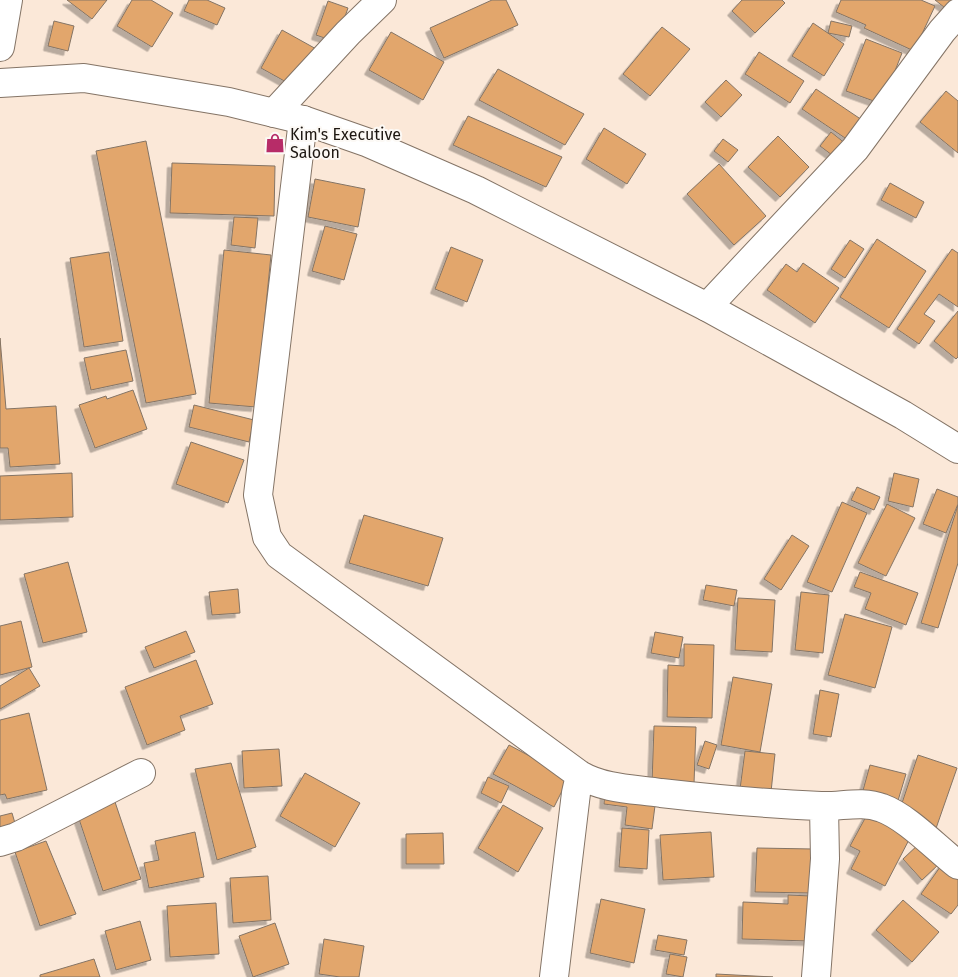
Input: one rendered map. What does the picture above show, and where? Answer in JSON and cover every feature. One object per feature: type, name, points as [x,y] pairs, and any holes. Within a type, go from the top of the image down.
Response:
[{"type":"street","points":[[0,47],[8,0]]},
{"type":"street","points":[[274,113],[348,33],[382,0]]},
{"type":"street","points":[[707,307],[855,149],[942,31],[958,13]]},
{"type":"street","points":[[0,83],[84,78],[229,102],[303,120],[366,142],[476,190],[707,307],[902,415],[958,449]]},
{"type":"street","points":[[303,120],[258,495],[266,537],[279,554],[590,781],[709,799],[824,806],[860,804],[882,807],[903,820],[958,865]]},
{"type":"street","points":[[0,842],[16,837],[141,773]]},
{"type":"street","points":[[554,977],[576,794],[580,775]]},
{"type":"street","points":[[816,977],[825,859],[824,806]]},
{"type":"building","points":[[67,0],[107,0],[92,19]]},
{"type":"building","points":[[132,0],[151,0],[173,13],[152,47],[117,26]]},
{"type":"building","points":[[189,0],[207,0],[225,8],[217,25],[184,11]]},
{"type":"building","points":[[492,0],[506,0],[518,25],[444,58],[430,28]]},
{"type":"building","points":[[742,0],[782,0],[785,3],[755,33],[732,11]]},
{"type":"building","points":[[841,0],[921,0],[935,6],[914,51],[864,28],[866,25],[836,12]]},
{"type":"building","points":[[935,0],[957,0],[949,11]]},
{"type":"building","points":[[328,1],[348,8],[336,42],[316,35]]},
{"type":"building","points":[[54,21],[74,26],[68,51],[48,46]]},
{"type":"building","points":[[831,21],[852,26],[849,37],[828,33]]},
{"type":"building","points":[[813,23],[844,44],[824,76],[792,56]]},
{"type":"building","points":[[662,27],[690,49],[650,96],[623,74]]},
{"type":"building","points":[[282,30],[318,50],[297,88],[261,68]]},
{"type":"building","points":[[391,32],[444,62],[423,100],[369,70]]},
{"type":"building","points":[[866,39],[902,53],[882,104],[846,91]]},
{"type":"building","points":[[759,52],[804,81],[790,103],[745,74]]},
{"type":"building","points":[[498,69],[584,114],[565,145],[479,100]]},
{"type":"building","points":[[726,80],[742,95],[721,117],[705,102]]},
{"type":"building","points":[[816,89],[865,122],[851,142],[802,109]]},
{"type":"building","points":[[946,91],[958,101],[958,153],[920,122]]},
{"type":"building","points":[[468,116],[562,157],[546,187],[453,145]]},
{"type":"building","points":[[604,128],[646,154],[627,184],[586,159]]},
{"type":"building","points":[[831,132],[851,148],[840,161],[820,146]]},
{"type":"building","points":[[778,136],[809,167],[780,197],[748,167]]},
{"type":"building","points":[[723,139],[738,150],[728,162],[714,151]]},
{"type":"building","points":[[146,141],[196,394],[146,403],[96,151]]},
{"type":"building","points":[[172,163],[275,166],[274,216],[170,213]]},
{"type":"building","points":[[719,164],[766,216],[734,245],[687,194]]},
{"type":"building","points":[[315,179],[365,189],[358,227],[308,217]]},
{"type":"building","points":[[890,183],[924,202],[916,218],[881,200]]},
{"type":"building","points":[[234,217],[258,218],[255,248],[231,245]]},
{"type":"building","points":[[325,226],[357,234],[344,280],[312,271]]},
{"type":"building","points":[[877,239],[926,271],[889,328],[840,297]]},
{"type":"building","points":[[850,240],[864,249],[845,278],[831,269]]},
{"type":"building","points":[[451,247],[483,260],[467,302],[435,289]]},
{"type":"building","points":[[952,249],[958,253],[958,307],[939,294],[924,314],[935,321],[919,344],[897,329]]},
{"type":"building","points":[[224,250],[271,255],[256,407],[209,403]]},
{"type":"building","points":[[109,252],[123,341],[84,347],[70,258]]},
{"type":"building","points":[[803,263],[839,288],[815,323],[767,290],[786,264],[797,272]]},
{"type":"building","points":[[958,311],[958,357],[956,359],[934,341]]},
{"type":"building","points":[[0,338],[6,409],[56,406],[60,464],[10,467],[8,448],[0,448]]},
{"type":"building","points":[[126,350],[133,381],[91,390],[84,358]]},
{"type":"building","points":[[133,390],[147,429],[95,448],[79,405],[106,396],[107,399]]},
{"type":"building","points":[[194,405],[254,420],[249,442],[189,427]]},
{"type":"building","points":[[191,442],[244,460],[228,503],[176,484]]},
{"type":"building","points":[[72,473],[73,517],[0,520],[0,476]]},
{"type":"building","points":[[894,473],[919,479],[913,507],[888,501]]},
{"type":"building","points":[[857,487],[880,497],[874,510],[851,500]]},
{"type":"building","points":[[937,489],[958,497],[958,504],[946,533],[923,524]]},
{"type":"building","points":[[842,502],[867,513],[832,592],[807,582]]},
{"type":"building","points":[[887,504],[915,518],[886,576],[858,563]]},
{"type":"building","points":[[958,505],[958,563],[938,628],[921,623]]},
{"type":"building","points":[[364,515],[443,538],[428,586],[349,563]]},
{"type":"building","points":[[792,535],[809,546],[781,590],[764,579]]},
{"type":"building","points":[[68,562],[87,632],[43,643],[24,574]]},
{"type":"building","points":[[860,572],[918,593],[906,625],[865,609],[871,593],[854,587]]},
{"type":"building","points":[[706,585],[737,590],[734,606],[703,600]]},
{"type":"building","points":[[238,589],[240,613],[212,615],[209,592]]},
{"type":"building","points":[[801,592],[829,595],[823,653],[795,650]]},
{"type":"building","points":[[738,598],[775,600],[772,652],[735,650]]},
{"type":"building","points":[[845,614],[892,627],[875,688],[828,675]]},
{"type":"building","points":[[21,621],[32,667],[0,675],[0,626]]},
{"type":"building","points":[[186,631],[195,652],[154,668],[145,647]]},
{"type":"building","points":[[655,632],[683,637],[679,658],[651,653]]},
{"type":"building","points":[[684,644],[714,645],[712,718],[667,717],[668,665],[684,666]]},
{"type":"building","points":[[196,660],[213,704],[180,716],[185,730],[147,745],[125,687]]},
{"type":"building","points":[[29,668],[40,686],[0,709],[0,686]]},
{"type":"building","points":[[733,677],[772,684],[760,752],[721,745]]},
{"type":"building","points":[[820,690],[839,694],[831,737],[813,734]]},
{"type":"building","points":[[29,713],[47,790],[7,799],[5,794],[0,795],[0,720]]},
{"type":"building","points":[[654,726],[696,727],[694,784],[652,783]]},
{"type":"building","points":[[705,741],[717,745],[709,769],[697,765]]},
{"type":"building","points":[[509,745],[569,777],[554,807],[493,774]]},
{"type":"building","points":[[279,749],[282,786],[244,788],[242,751]]},
{"type":"building","points":[[745,751],[775,754],[771,792],[740,789]]},
{"type":"building","points":[[918,755],[957,768],[933,837],[895,824]]},
{"type":"building","points":[[231,763],[256,847],[217,860],[195,769]]},
{"type":"building","points":[[870,765],[906,774],[897,804],[862,794]]},
{"type":"building","points":[[305,773],[360,803],[335,847],[280,816]]},
{"type":"building","points":[[488,777],[509,786],[501,803],[481,793]]},
{"type":"building","points":[[605,792],[656,798],[652,829],[625,825],[627,807],[604,804]]},
{"type":"building","points":[[114,799],[141,879],[103,891],[77,813]]},
{"type":"building","points":[[503,805],[543,828],[518,872],[478,848]]},
{"type":"building","points":[[869,811],[912,834],[885,886],[851,869],[860,851],[850,846]]},
{"type":"building","points":[[12,813],[17,830],[0,829],[0,816]]},
{"type":"building","points":[[622,828],[649,830],[647,869],[619,867]]},
{"type":"building","points":[[195,832],[204,877],[149,888],[144,863],[159,860],[155,841]]},
{"type":"building","points":[[711,832],[714,877],[663,880],[660,835]]},
{"type":"building","points":[[443,833],[444,864],[406,864],[406,834]]},
{"type":"building","points":[[46,841],[76,914],[40,926],[15,852]]},
{"type":"building","points":[[920,843],[939,864],[922,880],[903,859]]},
{"type":"building","points":[[757,848],[813,849],[812,893],[755,892]]},
{"type":"building","points":[[945,860],[958,869],[958,905],[951,914],[921,894]]},
{"type":"building","points":[[268,876],[271,920],[233,923],[230,878]]},
{"type":"building","points":[[788,895],[811,896],[809,941],[742,939],[743,902],[788,904]]},
{"type":"building","points":[[601,899],[645,909],[634,963],[590,953]]},
{"type":"building","points":[[903,900],[939,932],[912,962],[876,930]]},
{"type":"building","points":[[216,903],[219,954],[170,957],[167,906]]},
{"type":"building","points":[[140,921],[151,960],[116,970],[105,931]]},
{"type":"building","points":[[275,923],[289,964],[253,977],[239,936]]},
{"type":"building","points":[[658,935],[687,940],[684,955],[655,950]]},
{"type":"building","points":[[324,939],[364,946],[359,977],[319,974]]},
{"type":"building","points":[[670,954],[687,957],[683,977],[666,974]]},
{"type":"building","points":[[94,959],[100,977],[40,977],[40,975]]},
{"type":"building","points":[[716,974],[773,977],[716,977]]},
{"type":"place","name":"Kim's Executive Saloon","points":[[275,143]]}]
